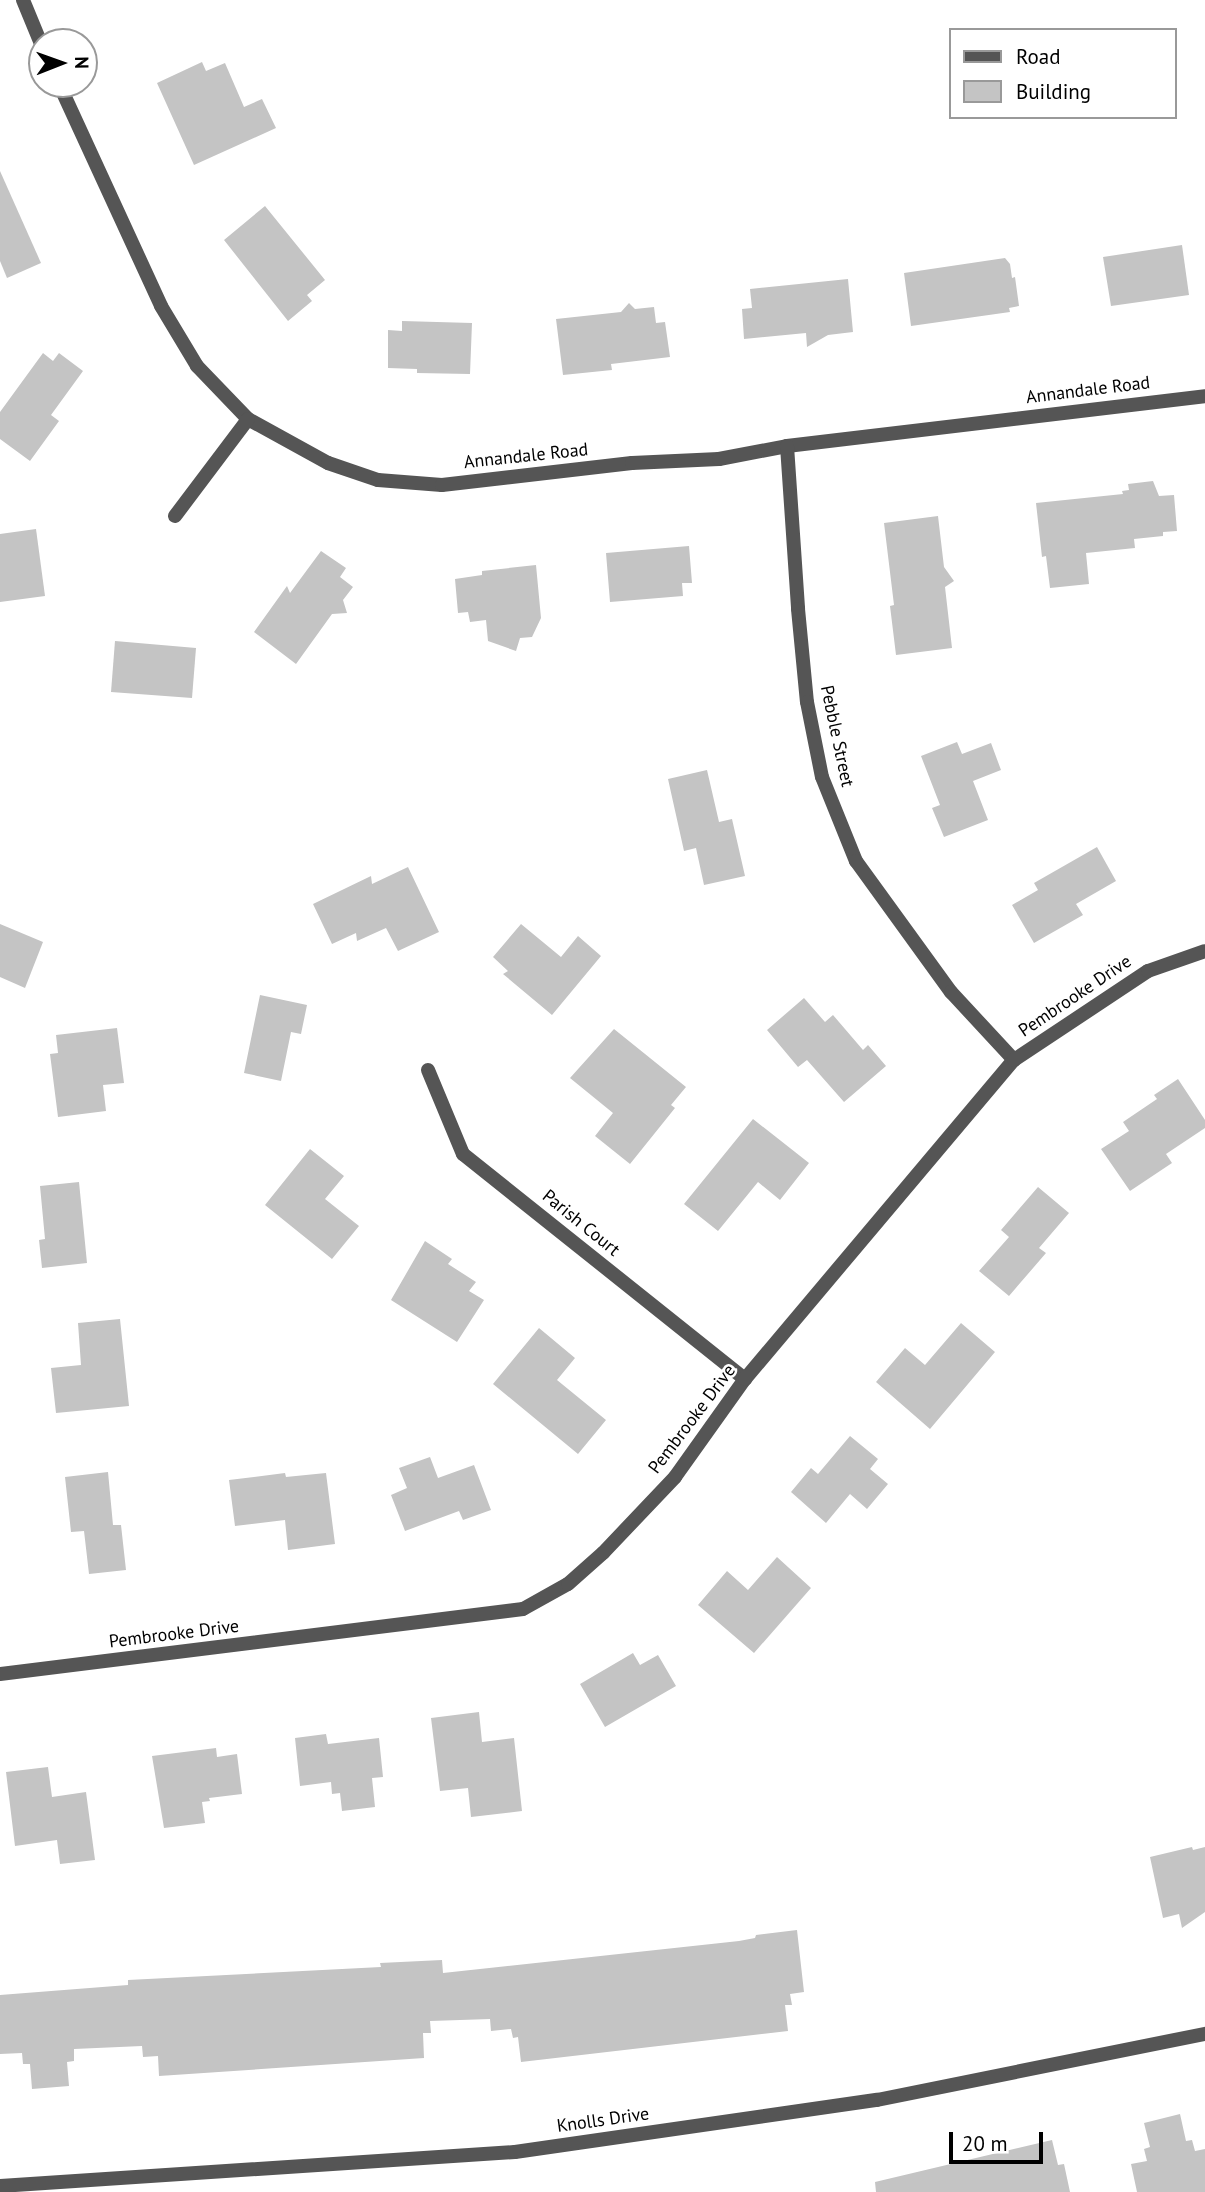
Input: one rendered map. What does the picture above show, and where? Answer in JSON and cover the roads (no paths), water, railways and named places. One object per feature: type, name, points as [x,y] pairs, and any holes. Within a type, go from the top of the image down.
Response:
[{"type":"street","points":[[23,0],[35,28]]},
{"type":"street","name":"Annandale Road","points":[[65,98],[161,306],[197,366],[248,419],[328,463],[378,480],[442,485],[632,463],[719,458],[787,446],[1205,396]]},
{"type":"street","points":[[175,516],[248,419]]},
{"type":"street","name":"Pebble Street","points":[[787,446],[807,702],[822,777],[856,861],[951,992],[1014,1060]]},
{"type":"street","name":"Pembrooke Drive","points":[[0,1674],[523,1609],[568,1584],[603,1553],[675,1477],[745,1379],[1014,1060],[1148,971],[1205,951]]},
{"type":"street","name":"Parish Court","points":[[428,1070],[463,1154],[745,1379]]},
{"type":"street","name":"Knolls Drive","points":[[0,2186],[514,2152],[877,2100],[1205,2034]]}]
